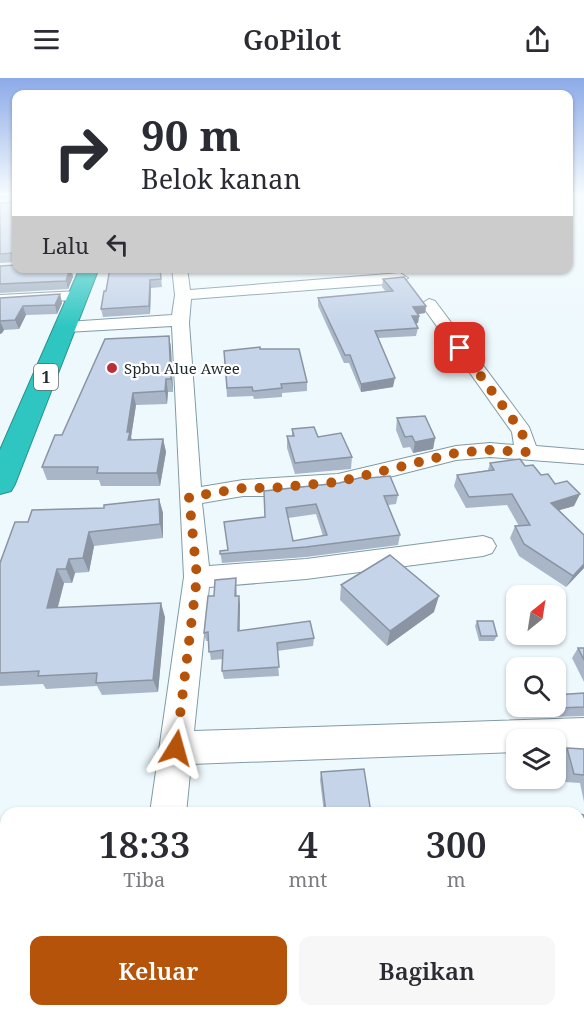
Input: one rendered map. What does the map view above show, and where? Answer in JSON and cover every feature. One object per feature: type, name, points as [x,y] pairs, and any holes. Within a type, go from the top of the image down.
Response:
[{"type":"highway","name":"1","points":[[0,484],[88,273]]},
{"type":"street","points":[[169,807],[197,577],[189,497],[181,320],[183,295],[180,273]]},
{"type":"street","points":[[183,295],[400,278]]},
{"type":"street","points":[[0,300],[79,296]]},
{"type":"street","points":[[429,304],[522,432],[526,452]]},
{"type":"street","points":[[67,327],[181,320]]},
{"type":"street","points":[[189,497],[243,488],[272,488],[338,482],[456,453],[490,450],[584,457]]},
{"type":"street","points":[[197,577],[306,569],[483,546]]},
{"type":"street","points":[[176,748],[584,734]]},
{"type":"building","points":[[0,239],[12,239],[12,253],[0,254]]},
{"type":"building","points":[[12,265],[12,273],[68,273],[66,281],[0,284],[0,266]]},
{"type":"building","points":[[109,273],[160,273],[161,279],[150,280],[149,306],[101,309],[104,291],[106,291]]},
{"type":"building","points":[[404,277],[426,306],[413,307],[419,316],[412,316],[418,328],[375,331],[395,378],[361,384],[350,355],[345,355],[318,298],[393,291],[383,279]]},
{"type":"building","points":[[60,294],[55,305],[23,306],[15,320],[0,321],[0,298]]},
{"type":"building","points":[[169,336],[171,379],[166,379],[165,391],[133,393],[127,432],[130,432],[128,440],[163,439],[157,473],[97,473],[98,467],[42,467],[55,435],[62,435],[105,339]]},
{"type":"building","points":[[260,347],[260,349],[299,349],[307,382],[281,384],[282,388],[253,391],[252,387],[227,388],[224,351]]},
{"type":"building","points":[[425,416],[435,438],[415,442],[412,436],[405,437],[397,418]]},
{"type":"building","points":[[314,427],[318,437],[341,433],[352,457],[295,463],[287,436],[294,436],[292,429]]},
{"type":"building","points":[[520,459],[525,466],[533,465],[541,475],[548,474],[555,484],[567,481],[580,494],[551,503],[584,535],[584,564],[573,576],[524,544],[515,526],[530,525],[512,494],[469,497],[457,475],[494,470],[490,463]]},
{"type":"building","points":[[367,476],[369,478],[390,476],[398,495],[384,496],[400,535],[306,547],[220,554],[220,551],[228,550],[224,522],[265,517],[264,491],[339,483]],"holes":[[[316,504],[327,535],[293,541],[286,508]]]},
{"type":"building","points":[[159,499],[160,524],[89,532],[83,558],[69,559],[66,569],[57,569],[47,608],[161,603],[153,680],[96,683],[97,673],[38,676],[39,671],[0,673],[0,563],[15,522],[28,522],[32,510],[104,508],[104,505]]},
{"type":"building","points":[[390,555],[439,596],[390,631],[341,585]]},
{"type":"building","points":[[236,578],[235,596],[239,596],[238,631],[310,621],[314,638],[277,643],[279,667],[222,671],[223,650],[209,652],[208,632],[204,633],[208,596],[214,596],[215,580]]},
{"type":"building","points":[[477,621],[493,621],[497,636],[481,636]]},
{"type":"building","points":[[578,648],[584,648],[584,660]]},
{"type":"building","points":[[584,693],[584,707],[566,708],[566,694]]},
{"type":"building","points":[[567,748],[584,749],[584,775],[574,774]]},
{"type":"building","points":[[364,769],[370,807],[325,807],[321,772]]},
{"type":"place","name":"Spbu Alue Awee","points":[[112,368]]},
{"type":"route","points":[[176,748],[197,577],[189,497],[243,488],[272,488],[338,482],[456,453],[490,450],[526,452],[522,432],[460,348]]}]
